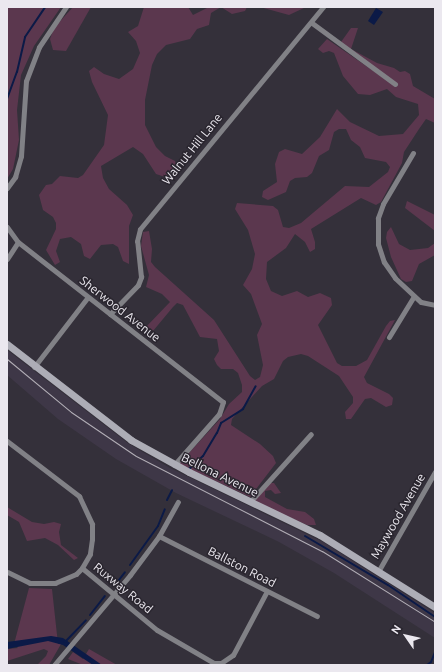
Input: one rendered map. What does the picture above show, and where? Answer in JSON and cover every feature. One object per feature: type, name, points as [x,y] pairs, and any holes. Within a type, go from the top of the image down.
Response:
[{"type":"street","points":[[7,188],[14,177],[21,156],[26,80],[39,47],[66,7]]},
{"type":"street","name":"Walnut Hill Lane","points":[[110,314],[138,285],[141,277],[142,269],[137,241],[140,228],[312,23],[323,7]]},
{"type":"street","points":[[312,23],[395,84]]},
{"type":"street","points":[[413,153],[383,204],[377,230],[378,244],[384,262],[395,278],[414,296],[426,304],[435,306]]},
{"type":"street","name":"Sherwood Avenue","points":[[7,227],[18,242],[224,403],[219,414],[174,465]]},
{"type":"street","points":[[7,259],[18,242]]},
{"type":"street","points":[[389,337],[414,296]]},
{"type":"street","points":[[34,367],[88,297]]},
{"type":"street","name":"Bellona Avenue","points":[[7,344],[34,367],[116,430],[174,465],[320,535],[379,570],[435,607]]},
{"type":"street","points":[[250,502],[311,434]]},
{"type":"street","name":"Ruxway Road","points":[[7,441],[79,496],[85,505],[92,524],[92,539],[90,554],[82,568],[157,630],[214,663],[221,662],[233,655],[267,591]]},
{"type":"street","name":"Maywood Avenue","points":[[379,570],[435,472]]},
{"type":"street","points":[[54,665],[115,594],[160,536],[178,502]]},
{"type":"street","name":"Ballston Road","points":[[160,536],[317,616]]},
{"type":"street","points":[[7,572],[30,583],[55,583],[76,574],[82,568]]},
{"type":"shaded area","points":[[7,7],[61,7],[34,46],[21,75],[17,110],[19,140],[13,169],[7,179]]},
{"type":"shaded area","points":[[73,7],[91,7],[66,51],[53,50],[50,39],[54,28]]},
{"type":"shaded area","points":[[144,7],[188,7],[193,15],[209,7],[221,7],[211,13],[209,25],[197,29],[190,39],[166,45],[157,54],[152,65],[145,100],[145,125],[156,147],[165,156],[175,161],[178,172],[168,178],[156,174],[143,154],[133,147],[101,166],[103,178],[109,189],[127,205],[133,215],[129,226],[129,264],[123,261],[118,247],[113,244],[101,245],[90,259],[84,256],[81,244],[71,237],[60,239],[56,251],[60,262],[55,265],[46,250],[56,229],[56,223],[53,217],[43,210],[39,195],[46,185],[52,184],[60,176],[78,178],[83,175],[104,145],[108,115],[92,82],[89,71],[94,67],[104,74],[119,79],[133,69],[140,53],[136,41],[128,32],[138,26]]},
{"type":"shaded area","points":[[221,7],[247,7],[245,11],[232,14]]},
{"type":"shaded area","points":[[260,7],[306,7],[289,15]]},
{"type":"shaded area","points":[[351,28],[358,28],[351,49],[377,63],[394,68],[400,72],[405,71],[410,74],[413,86],[435,99],[435,123],[426,119],[419,129],[404,152],[402,163],[381,202],[376,205],[361,198],[311,229],[315,242],[315,249],[310,252],[305,242],[295,234],[286,248],[267,262],[266,279],[271,291],[282,296],[297,291],[308,297],[320,293],[331,298],[332,305],[318,325],[337,363],[342,366],[356,366],[367,360],[386,326],[390,321],[395,320],[364,377],[367,383],[389,394],[393,398],[392,405],[386,407],[371,398],[365,399],[351,419],[346,419],[345,412],[353,403],[353,397],[339,376],[308,356],[301,354],[288,357],[283,361],[274,379],[262,386],[232,419],[231,425],[260,444],[273,456],[276,463],[250,497],[179,464],[220,419],[229,404],[242,392],[242,385],[238,373],[233,369],[221,369],[217,365],[214,359],[219,351],[217,339],[200,337],[183,305],[177,303],[153,331],[148,334],[144,329],[170,302],[162,294],[146,287],[149,275],[141,246],[143,232],[149,231],[152,249],[151,262],[155,267],[214,320],[250,376],[255,380],[260,377],[263,365],[257,335],[262,324],[251,294],[243,285],[252,269],[255,254],[248,230],[235,209],[237,203],[273,206],[278,210],[283,227],[289,228],[301,223],[345,186],[369,187],[388,172],[390,167],[386,162],[365,158],[360,147],[351,140],[346,129],[339,129],[334,132],[329,150],[319,156],[312,173],[307,177],[295,178],[290,181],[286,192],[268,200],[262,197],[263,191],[277,182],[275,164],[279,152],[285,149],[302,154],[320,137],[337,109],[350,122],[379,136],[403,134],[419,115],[418,104],[396,97],[387,89],[370,95],[358,94],[343,76],[334,53],[329,51],[323,53],[318,49],[327,39],[395,86],[341,42]]},
{"type":"shaded area","points":[[407,201],[435,215],[435,231],[405,208]]},
{"type":"shaded area","points":[[391,227],[399,244],[410,250],[428,248],[435,243],[435,255],[419,264],[412,281],[406,282],[401,279],[391,257],[386,238],[387,232]]},
{"type":"shaded area","points":[[7,350],[129,444],[170,468],[323,542],[435,613],[435,638],[334,573],[279,542],[176,493],[116,459],[58,419],[7,375]]},
{"type":"shaded area","points":[[267,483],[274,483],[281,493],[275,494],[271,490],[265,491],[265,497],[287,509],[305,512],[314,519],[316,525],[307,525],[254,502]]},
{"type":"shaded area","points":[[7,507],[32,522],[44,524],[54,522],[61,524],[59,532],[61,545],[78,558],[74,560],[58,545],[45,538],[27,541],[19,522],[7,515]]},
{"type":"shaded area","points":[[29,588],[52,589],[58,644],[61,644],[49,665],[37,665],[46,656],[48,651],[44,649],[7,661],[7,649],[18,648],[14,644]]},
{"type":"shaded area","points":[[89,649],[117,665],[83,665],[68,659],[73,652],[83,659]]},
{"type":"water","points":[[376,8],[383,12],[374,25],[368,21]]},
{"type":"water","points":[[51,636],[63,638],[102,665],[93,665],[63,645],[48,641],[7,649],[7,642]]},
{"type":"waterway","points":[[7,99],[17,72],[25,37],[45,7]]},
{"type":"waterway","points":[[189,469],[203,456],[217,433],[221,423],[243,409],[256,386]]},
{"type":"waterway","points":[[167,500],[172,490]]},
{"type":"waterway","points":[[130,565],[158,526],[165,509]]},
{"type":"waterway","points":[[305,536],[388,585],[435,617]]},
{"type":"waterway","points":[[115,585],[125,572]]},
{"type":"waterway","points":[[90,615],[105,596]]},
{"type":"waterway","points":[[65,642],[86,620]]},
{"type":"waterway","points":[[427,665],[431,662],[435,652]]},
{"type":"tram line","points":[[7,359],[71,412],[136,456],[322,551],[435,622]]}]
